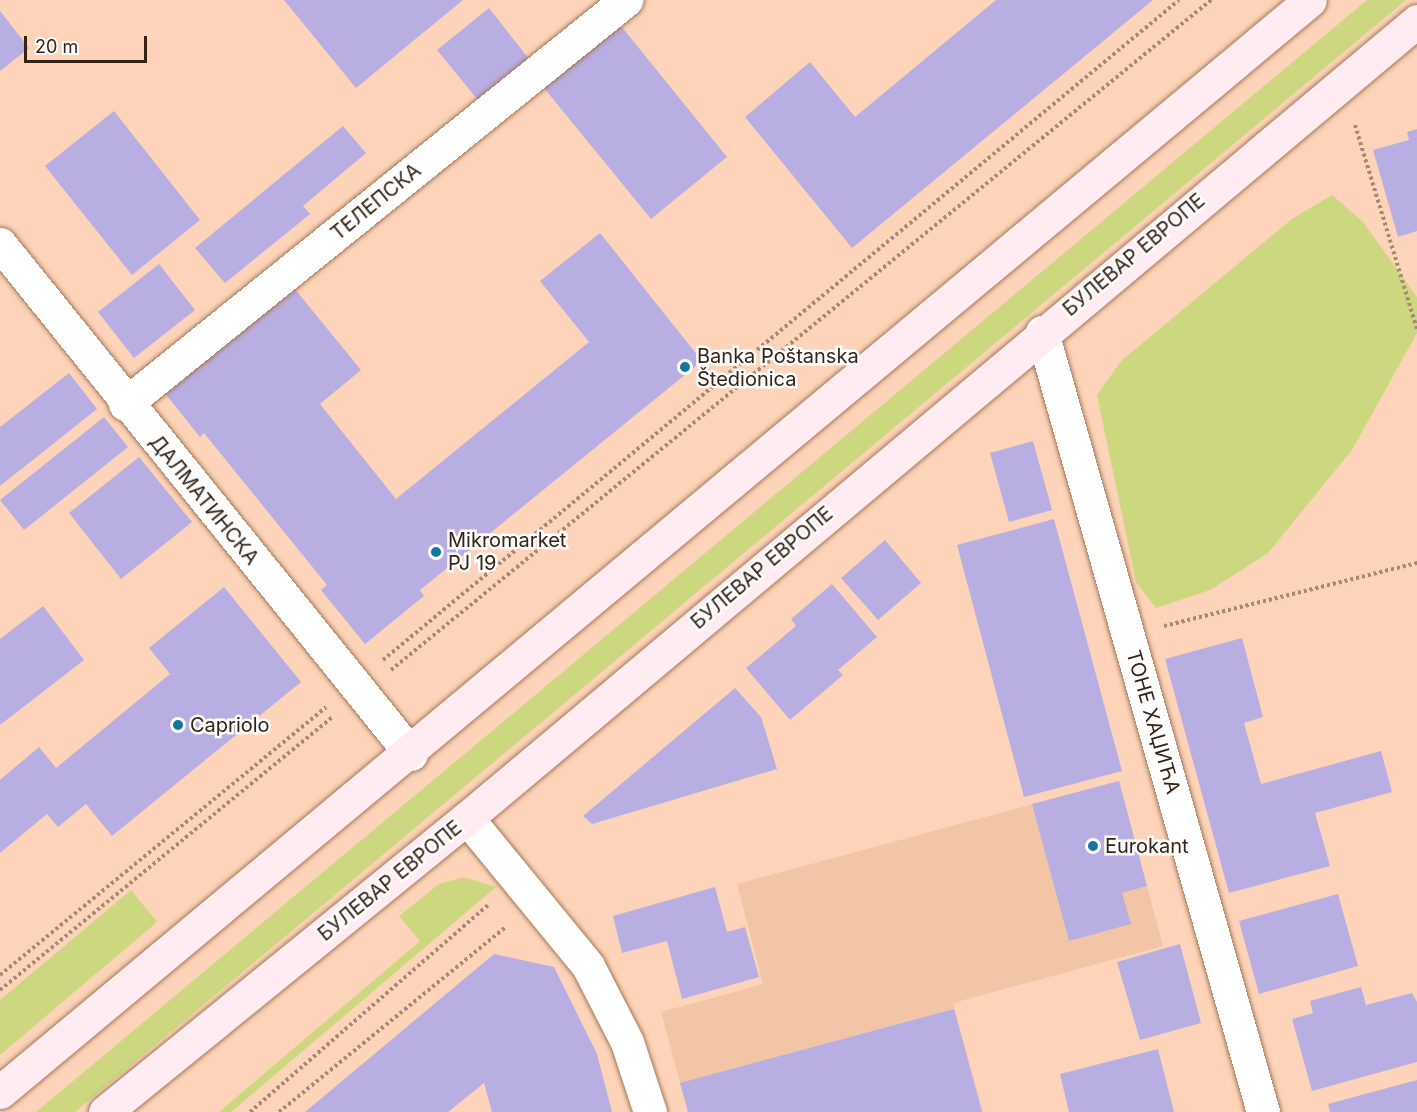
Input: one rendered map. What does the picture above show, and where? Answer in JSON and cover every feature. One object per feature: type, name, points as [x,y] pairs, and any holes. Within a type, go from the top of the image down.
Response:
[{"type":"main road","points":[[0,1092],[411,754],[1310,0]]},
{"type":"main road","name":"БУЛЕВАР ЕВРОПЕ","points":[[105,1112],[467,818],[1042,332],[1417,21]]},
{"type":"street","name":"ТЕЛЕПСКА","points":[[125,404],[626,0]]},
{"type":"street","name":"ДАЛМАТИНСКА","points":[[0,244],[125,404],[411,754]]},
{"type":"street","name":"ТОНЕ ХАЏИЋА","points":[[1042,332],[1263,1112]]},
{"type":"street","points":[[467,818],[528,890],[607,998],[650,1112]]},
{"type":"path","points":[[0,990],[1179,0]]},
{"type":"path","points":[[0,975],[1211,0]]},
{"type":"path","points":[[1354,125],[1417,329]]},
{"type":"path","points":[[1129,635],[1417,563]]},
{"type":"path","points":[[249,1112],[528,890]]},
{"type":"path","points":[[279,1112],[528,890]]},
{"type":"shaded area","points":[[1119,781],[1163,946],[953,1003],[983,1112],[688,1112],[661,1012],[763,984],[737,884]]},
{"type":"green space","points":[[1367,0],[1406,0],[75,1112],[36,1112]]},
{"type":"green space","points":[[1332,195],[1363,222],[1417,297],[1417,333],[1352,450],[1268,553],[1210,590],[1156,608],[1136,582],[1097,395],[1121,361],[1292,219]]},
{"type":"green space","points":[[464,877],[496,887],[231,1112],[219,1112],[420,941],[399,916],[439,884]]},
{"type":"green space","points":[[131,890],[157,922],[0,1055],[0,1000]]},
{"type":"building","points":[[284,0],[463,0],[356,88]]},
{"type":"building","points":[[996,0],[1153,0],[852,248],[745,117],[810,62],[855,117]]},
{"type":"building","points":[[489,8],[529,59],[478,100],[437,50]]},
{"type":"building","points":[[0,11],[29,48],[0,71]]},
{"type":"building","points":[[621,26],[727,157],[651,219],[544,88]]},
{"type":"building","points":[[114,111],[200,220],[132,275],[45,166]]},
{"type":"building","points":[[343,126],[366,153],[303,206],[310,214],[225,283],[195,248]]},
{"type":"building","points":[[1417,129],[1417,231],[1398,237],[1373,150],[1409,140],[1407,132]]},
{"type":"building","points":[[600,233],[702,361],[420,590],[424,596],[365,644],[321,590],[327,585],[204,433],[200,437],[159,386],[294,288],[361,370],[320,404],[396,499],[589,342],[540,281]]},
{"type":"building","points":[[159,264],[195,310],[134,358],[98,312]]},
{"type":"building","points":[[69,373],[97,409],[0,486],[0,427]]},
{"type":"building","points":[[104,417],[128,447],[24,530],[0,500]]},
{"type":"building","points":[[1033,441],[1052,510],[1009,522],[990,453]]},
{"type":"building","points":[[139,457],[192,522],[121,579],[69,513]]},
{"type":"building","points":[[1054,519],[1122,771],[1024,797],[957,545]]},
{"type":"building","points":[[885,540],[921,583],[878,620],[841,578]]},
{"type":"building","points":[[832,584],[877,637],[838,670],[843,675],[790,720],[746,668],[796,626],[791,619]]},
{"type":"building","name":"Capriolo","points":[[224,587],[301,682],[112,836],[86,804],[58,827],[47,814],[0,853],[0,780],[39,747],[56,768],[170,674],[149,648]]},
{"type":"building","points":[[43,606],[84,660],[0,725],[0,639]]},
{"type":"building","points":[[1242,638],[1263,717],[1244,723],[1261,784],[1381,751],[1392,792],[1315,813],[1330,866],[1229,893],[1165,659]]},
{"type":"building","points":[[735,688],[761,717],[777,769],[592,824],[583,816]]},
{"type":"building","points":[[1119,781],[1147,886],[1122,893],[1131,924],[1069,941],[1032,804]]},
{"type":"building","points":[[715,887],[727,932],[745,927],[759,977],[682,999],[667,941],[622,953],[613,916]]},
{"type":"building","points":[[1338,894],[1358,966],[1259,994],[1239,921]]},
{"type":"building","points":[[1180,944],[1201,1023],[1140,1040],[1117,962]]},
{"type":"building","points":[[494,954],[554,967],[597,1054],[612,1112],[492,1112],[484,1083],[448,1112],[305,1112]]},
{"type":"building","points":[[1361,987],[1366,1005],[1412,993],[1417,1002],[1417,1062],[1312,1091],[1292,1019],[1313,1013],[1310,1001]]},
{"type":"building","points":[[954,1009],[982,1112],[688,1112],[680,1083]]},
{"type":"building","points":[[1158,1049],[1174,1112],[1069,1112],[1060,1074]]},
{"type":"building","points":[[1417,1080],[1417,1112],[1330,1112],[1328,1104]]},
{"type":"place","name":"Banka Poštanska Štedionica","points":[[685,367]]},
{"type":"place","name":"Mikromarket PJ 19","points":[[436,552]]},
{"type":"place","name":"Capriolo","points":[[178,725]]},
{"type":"place","name":"Eurokant","points":[[1093,846]]}]
